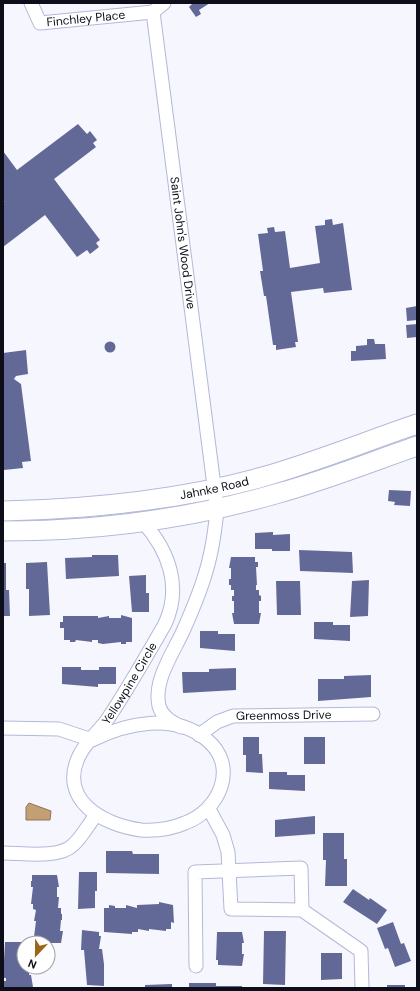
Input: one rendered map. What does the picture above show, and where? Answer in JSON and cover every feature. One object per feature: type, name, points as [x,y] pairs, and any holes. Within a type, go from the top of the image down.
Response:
[{"type":"main road","name":"Jahnke Road","points":[[3,511],[98,507],[179,496],[216,488],[299,466],[417,424]]},
{"type":"main road","name":"Jahnke Road","points":[[3,531],[60,530],[143,522],[217,509],[316,482],[417,446]]},
{"type":"street","name":"Finchley Place","points":[[31,3],[40,23],[153,12]]},
{"type":"street","points":[[153,12],[164,3]]},
{"type":"street","name":"Saint John's Wood Drive","points":[[153,12],[216,488]]},
{"type":"street","name":"Yellowpine Circle","points":[[143,522],[158,543],[172,572],[174,588],[173,603],[165,624],[109,717],[79,756],[75,778],[76,787],[81,801],[96,815],[121,826],[140,830],[156,830],[172,828],[189,822],[209,809],[220,792],[222,771],[221,762],[212,745],[199,735],[180,727],[169,720],[161,711],[159,694],[165,671],[199,593],[206,569],[217,509],[216,488]]},
{"type":"street","name":"Yellowpine Circle","points":[[165,624],[181,613],[199,593]]},
{"type":"street","name":"Greenmoss Drive","points":[[199,735],[217,722],[232,716],[373,714]]},
{"type":"street","name":"Yellowpine Circle","points":[[92,740],[112,730],[137,724],[164,724],[180,727]]},
{"type":"street","points":[[3,728],[59,729],[92,740]]},
{"type":"street","points":[[209,809],[226,845],[230,870],[231,909],[302,910],[361,951],[362,988]]},
{"type":"street","points":[[3,853],[52,853],[66,851],[78,841],[96,815]]},
{"type":"street","points":[[196,966],[194,872],[301,868],[302,910]]},
{"type":"shaded area","points":[[29,803],[51,811],[50,820],[26,820],[26,807]]},
{"type":"building","points":[[193,3],[210,3],[199,10],[201,14],[196,17],[189,7]]},
{"type":"building","points":[[78,124],[87,134],[90,131],[97,140],[93,143],[96,147],[54,179],[100,240],[96,243],[99,247],[90,254],[87,250],[77,257],[45,215],[3,247],[3,201],[5,202],[3,200],[3,151],[17,170]]},
{"type":"building","points":[[332,219],[333,225],[343,223],[352,290],[324,293],[323,288],[291,292],[298,342],[295,342],[296,347],[276,350],[276,345],[273,345],[266,296],[264,296],[260,271],[263,271],[258,234],[268,233],[267,228],[274,227],[275,232],[285,231],[290,268],[320,263],[315,226],[325,225],[325,220]]},
{"type":"building","points":[[417,306],[417,320],[407,321],[406,308]]},
{"type":"building","points":[[417,324],[417,337],[407,338],[406,325]]},
{"type":"building","points":[[367,339],[374,339],[375,344],[385,344],[386,359],[351,361],[351,351],[356,351],[356,346],[367,345]]},
{"type":"building","points":[[108,342],[112,342],[114,343],[114,351],[108,352],[105,349],[105,345]]},
{"type":"building","points":[[26,350],[28,374],[16,376],[14,379],[21,384],[31,461],[22,462],[23,468],[4,470],[3,353]]},
{"type":"building","points":[[389,490],[411,491],[410,506],[394,505],[395,502],[388,501]]},
{"type":"building","points":[[273,532],[273,535],[290,534],[290,551],[255,549],[255,533]]},
{"type":"building","points":[[299,550],[352,552],[353,573],[300,571]]},
{"type":"building","points":[[92,555],[118,555],[119,576],[66,579],[65,558],[92,557]]},
{"type":"building","points":[[231,557],[255,557],[255,562],[258,562],[258,567],[256,567],[256,590],[259,590],[259,595],[261,596],[261,601],[259,601],[259,613],[261,613],[259,624],[234,624],[232,613],[234,613],[234,601],[232,601],[232,596],[234,596],[234,590],[231,590],[231,585],[229,585],[229,579],[231,579],[231,568],[229,568]]},
{"type":"building","points":[[47,562],[50,615],[29,616],[29,589],[26,589],[26,563]]},
{"type":"building","points":[[3,563],[6,563],[6,590],[9,590],[10,616],[3,616]]},
{"type":"building","points":[[146,575],[146,593],[149,593],[149,612],[132,612],[129,576]]},
{"type":"building","points":[[369,580],[368,616],[350,617],[352,581]]},
{"type":"building","points":[[276,581],[300,581],[301,615],[277,615]]},
{"type":"building","points":[[121,615],[132,618],[132,642],[126,642],[126,644],[121,644],[121,642],[103,644],[98,643],[98,640],[92,640],[92,642],[76,640],[75,642],[70,642],[70,640],[64,640],[64,628],[60,628],[60,622],[63,622],[63,616],[98,616],[98,618],[109,616],[109,618],[121,618]]},
{"type":"building","points":[[314,622],[333,622],[333,625],[350,625],[350,641],[314,639]]},
{"type":"building","points":[[200,631],[218,631],[218,634],[235,634],[235,651],[200,648]]},
{"type":"building","points":[[62,667],[81,667],[81,670],[99,670],[99,667],[116,667],[116,684],[98,684],[98,687],[62,684]]},
{"type":"building","points":[[236,668],[236,690],[183,693],[182,672],[209,672],[209,669]]},
{"type":"building","points":[[371,675],[371,697],[318,701],[318,679],[344,679],[344,676]]},
{"type":"building","points":[[243,737],[259,737],[259,754],[262,754],[263,773],[246,772],[246,755],[243,755]]},
{"type":"building","points":[[304,737],[325,737],[325,764],[304,764]]},
{"type":"building","points":[[269,772],[287,772],[287,775],[305,775],[305,791],[269,789]]},
{"type":"building","points":[[315,816],[315,834],[275,837],[275,820]]},
{"type":"building","points":[[323,833],[344,833],[344,859],[347,859],[347,886],[325,886],[326,860],[323,860]]},
{"type":"building","points":[[106,851],[132,851],[133,854],[159,854],[159,874],[106,873]]},
{"type":"building","points":[[79,872],[97,872],[95,908],[78,909]]},
{"type":"building","points":[[32,875],[57,875],[59,887],[57,887],[57,897],[59,897],[58,908],[61,908],[62,914],[60,931],[63,931],[61,943],[56,943],[56,935],[34,935],[36,921],[34,921],[36,910],[33,909],[33,904],[31,904],[33,887],[31,887]]},
{"type":"building","points":[[353,889],[369,900],[370,898],[387,910],[377,924],[343,902]]},
{"type":"building","points":[[159,902],[173,905],[174,923],[171,922],[171,929],[166,929],[166,931],[149,929],[149,931],[138,929],[138,932],[132,932],[132,934],[104,932],[104,908],[109,908],[109,905],[115,906],[115,908],[126,908],[126,905],[137,908],[137,905],[159,904]]},
{"type":"building","points":[[393,922],[401,944],[404,943],[411,961],[395,967],[388,948],[385,949],[377,928]]},
{"type":"building","points":[[82,930],[99,932],[99,936],[101,936],[99,949],[102,949],[104,986],[87,985],[84,950],[81,950]]},
{"type":"building","points":[[264,931],[286,931],[285,985],[263,984]]},
{"type":"building","points":[[217,932],[242,932],[244,943],[242,943],[242,954],[244,954],[242,966],[218,965],[218,960],[216,960]]},
{"type":"building","points":[[5,942],[16,942],[16,975],[31,975],[33,987],[4,988],[4,981],[6,981],[6,978],[3,978]]},
{"type":"building","points":[[321,953],[342,953],[342,979],[321,980]]},
{"type":"building","points":[[189,983],[216,983],[216,986],[242,986],[242,988],[189,988]]},
{"type":"building","points":[[172,984],[172,988],[145,988],[145,985]]},
{"type":"building","points":[[387,985],[405,985],[405,988],[387,988]]}]
